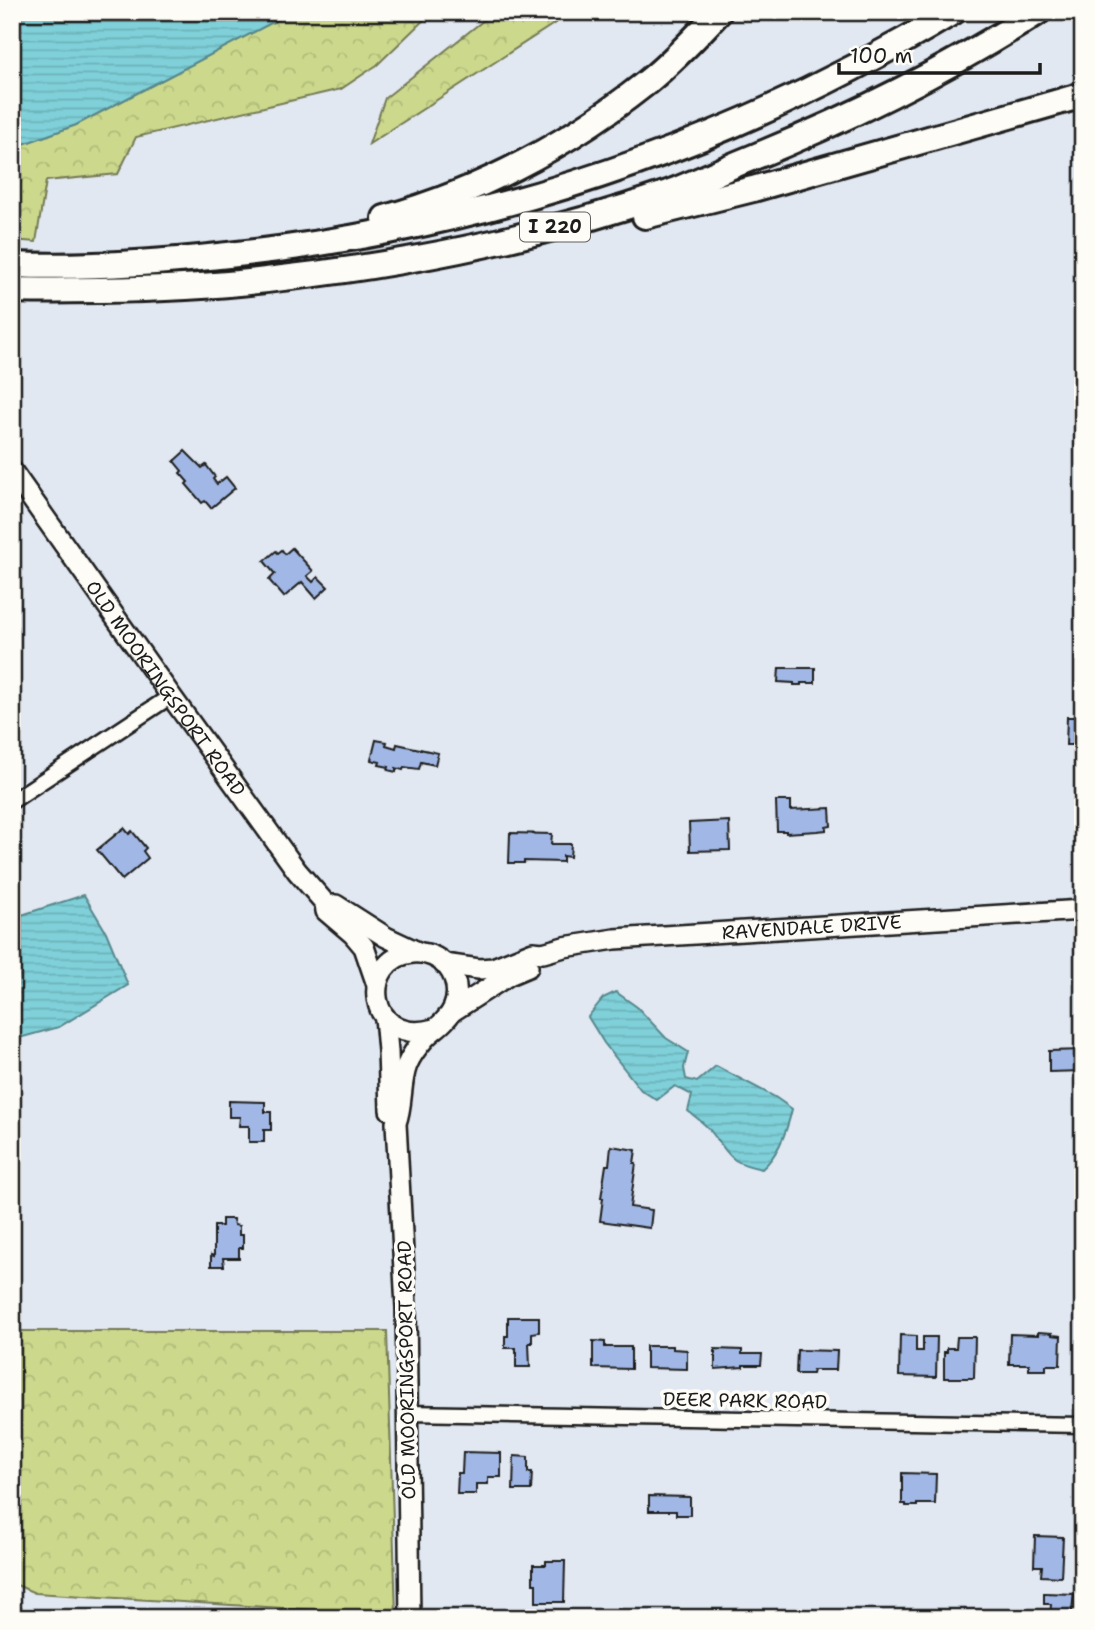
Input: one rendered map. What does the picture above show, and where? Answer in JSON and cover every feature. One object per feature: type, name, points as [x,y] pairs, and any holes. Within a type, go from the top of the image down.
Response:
[{"type":"highway","points":[[206,257],[387,218],[439,201],[522,165],[566,140],[647,82],[719,12]]},
{"type":"highway","name":"I 220","points":[[21,266],[117,264],[277,250],[387,232],[495,207],[613,171],[732,125],[852,69],[953,12]]},
{"type":"highway","name":"I 220","points":[[21,290],[145,289],[244,283],[342,271],[445,254],[546,230],[670,192],[815,131],[949,65],[1038,12]]},
{"type":"highway","points":[[445,254],[630,220],[752,189],[1083,95]]},
{"type":"main road","name":"OLD MOORINGSPORT ROAD","points":[[12,471],[170,696],[297,871],[325,903],[326,911],[364,947],[377,985],[377,1002],[385,1017],[390,1115],[396,1123]]},
{"type":"main road","name":"OLD MOORINGSPORT ROAD","points":[[325,903],[336,905],[386,937],[418,952],[434,956],[444,964]]},
{"type":"main road","name":"RAVENDALE DRIVE","points":[[444,964],[479,969],[493,968],[533,952],[543,953],[615,939],[1083,910]]},
{"type":"main road","points":[[377,985],[387,965],[396,958],[418,952]]},
{"type":"main road","name":"RAVENDALE DRIVE","points":[[453,1011],[509,975],[539,962],[543,953]]},
{"type":"main road","points":[[444,964],[452,974],[456,986],[457,999],[453,1011]]},
{"type":"main road","name":"OLD MOORINGSPORT ROAD","points":[[410,1618],[406,1307],[396,1123],[406,1068],[411,1057],[425,1038],[453,1011]]},
{"type":"main road","points":[[385,1017],[395,1027],[407,1032],[421,1033],[434,1029]]},
{"type":"street","points":[[12,801],[170,696]]},
{"type":"street","name":"DEER PARK ROAD","points":[[407,1413],[1083,1426]]},
{"type":"green space","points":[[292,12],[432,12],[377,65],[341,89],[136,137],[118,174],[46,181],[36,242],[12,240],[12,148],[76,125]]},
{"type":"green space","points":[[491,12],[572,12],[369,144],[385,98]]},
{"type":"green space","points":[[12,1331],[387,1331],[396,1615],[35,1593],[12,1583]]},
{"type":"water","points":[[36,12],[292,12],[76,125],[12,148],[12,20]]},
{"type":"water","points":[[84,895],[106,932],[128,985],[59,1027],[12,1040],[12,918]]},
{"type":"water","points":[[616,992],[637,1007],[666,1038],[688,1052],[684,1068],[686,1079],[697,1082],[716,1066],[792,1109],[782,1142],[762,1169],[743,1164],[728,1154],[708,1128],[688,1111],[692,1095],[675,1086],[657,1100],[641,1090],[604,1043],[588,1017],[603,998]]},
{"type":"building","points":[[185,451],[202,468],[206,465],[217,484],[226,477],[235,488],[211,508],[205,501],[202,503],[186,484],[188,482],[174,461]]},
{"type":"building","points":[[292,548],[313,571],[307,576],[313,582],[318,577],[328,587],[316,598],[302,582],[284,597],[269,580],[275,574],[264,561],[276,551],[278,553],[282,550],[285,554]]},
{"type":"building","points":[[779,668],[815,668],[815,683],[794,685],[778,682]]},
{"type":"building","points":[[1081,709],[1083,760],[1080,760],[1080,745],[1066,745],[1067,717],[1080,717]]},
{"type":"building","points":[[376,740],[387,742],[386,745],[396,748],[397,744],[438,753],[435,765],[421,762],[419,769],[404,767],[403,770],[396,768],[396,772],[388,770],[389,767],[371,760]]},
{"type":"building","points":[[776,801],[791,801],[791,810],[830,808],[831,826],[817,831],[777,831]]},
{"type":"building","points":[[729,821],[730,850],[690,851],[689,823]]},
{"type":"building","points":[[124,828],[129,834],[132,831],[146,848],[143,851],[148,858],[122,880],[97,850]]},
{"type":"building","points":[[510,833],[552,834],[551,844],[571,844],[570,857],[563,856],[563,862],[509,863]]},
{"type":"building","points":[[1083,1050],[1083,1071],[1049,1072],[1049,1051]]},
{"type":"building","points":[[229,1101],[265,1102],[265,1112],[271,1112],[271,1130],[264,1130],[264,1142],[249,1142],[249,1126],[239,1126],[240,1117],[229,1117]]},
{"type":"building","points":[[611,1146],[636,1150],[630,1207],[652,1210],[650,1228],[600,1221],[601,1198]]},
{"type":"building","points":[[222,1219],[233,1219],[234,1225],[239,1226],[239,1235],[243,1235],[243,1248],[239,1248],[239,1258],[223,1258],[224,1266],[211,1266],[211,1255],[214,1256],[214,1226],[222,1226]]},
{"type":"building","points":[[508,1317],[539,1317],[539,1332],[532,1333],[532,1343],[529,1343],[530,1367],[516,1367],[516,1348],[505,1348]]},
{"type":"building","points":[[1038,1332],[1061,1336],[1060,1365],[1046,1365],[1046,1370],[1029,1370],[1029,1364],[1009,1364],[1010,1334],[1038,1335]]},
{"type":"building","points":[[900,1335],[916,1336],[916,1351],[923,1351],[923,1337],[937,1337],[936,1377],[899,1376]]},
{"type":"building","points":[[957,1337],[975,1337],[974,1378],[944,1378],[944,1352],[947,1352],[947,1348],[956,1348]]},
{"type":"building","points":[[593,1341],[605,1342],[605,1347],[631,1347],[631,1369],[593,1368]]},
{"type":"building","points":[[1079,1343],[1083,1344],[1083,1371],[1079,1371]]},
{"type":"building","points":[[646,1346],[673,1346],[673,1349],[687,1350],[687,1369],[646,1368]]},
{"type":"building","points":[[715,1349],[742,1350],[742,1354],[762,1354],[761,1365],[715,1369]]},
{"type":"building","points":[[797,1350],[837,1351],[836,1370],[813,1370],[812,1374],[796,1374]]},
{"type":"building","points":[[463,1452],[501,1453],[501,1477],[488,1477],[488,1484],[476,1484],[476,1494],[457,1494]]},
{"type":"building","points":[[514,1456],[528,1457],[528,1472],[532,1472],[531,1490],[513,1490]]},
{"type":"building","points":[[902,1473],[936,1474],[935,1504],[902,1504]]},
{"type":"building","points":[[649,1496],[690,1497],[690,1515],[676,1515],[676,1511],[649,1511]]},
{"type":"building","points":[[1035,1536],[1063,1537],[1061,1577],[1041,1576],[1042,1566],[1034,1566]]},
{"type":"building","points":[[546,1561],[565,1561],[564,1602],[536,1602],[533,1565],[546,1565]]},
{"type":"building","points":[[1044,1593],[1074,1594],[1071,1618],[1050,1618],[1051,1604],[1044,1604]]}]
